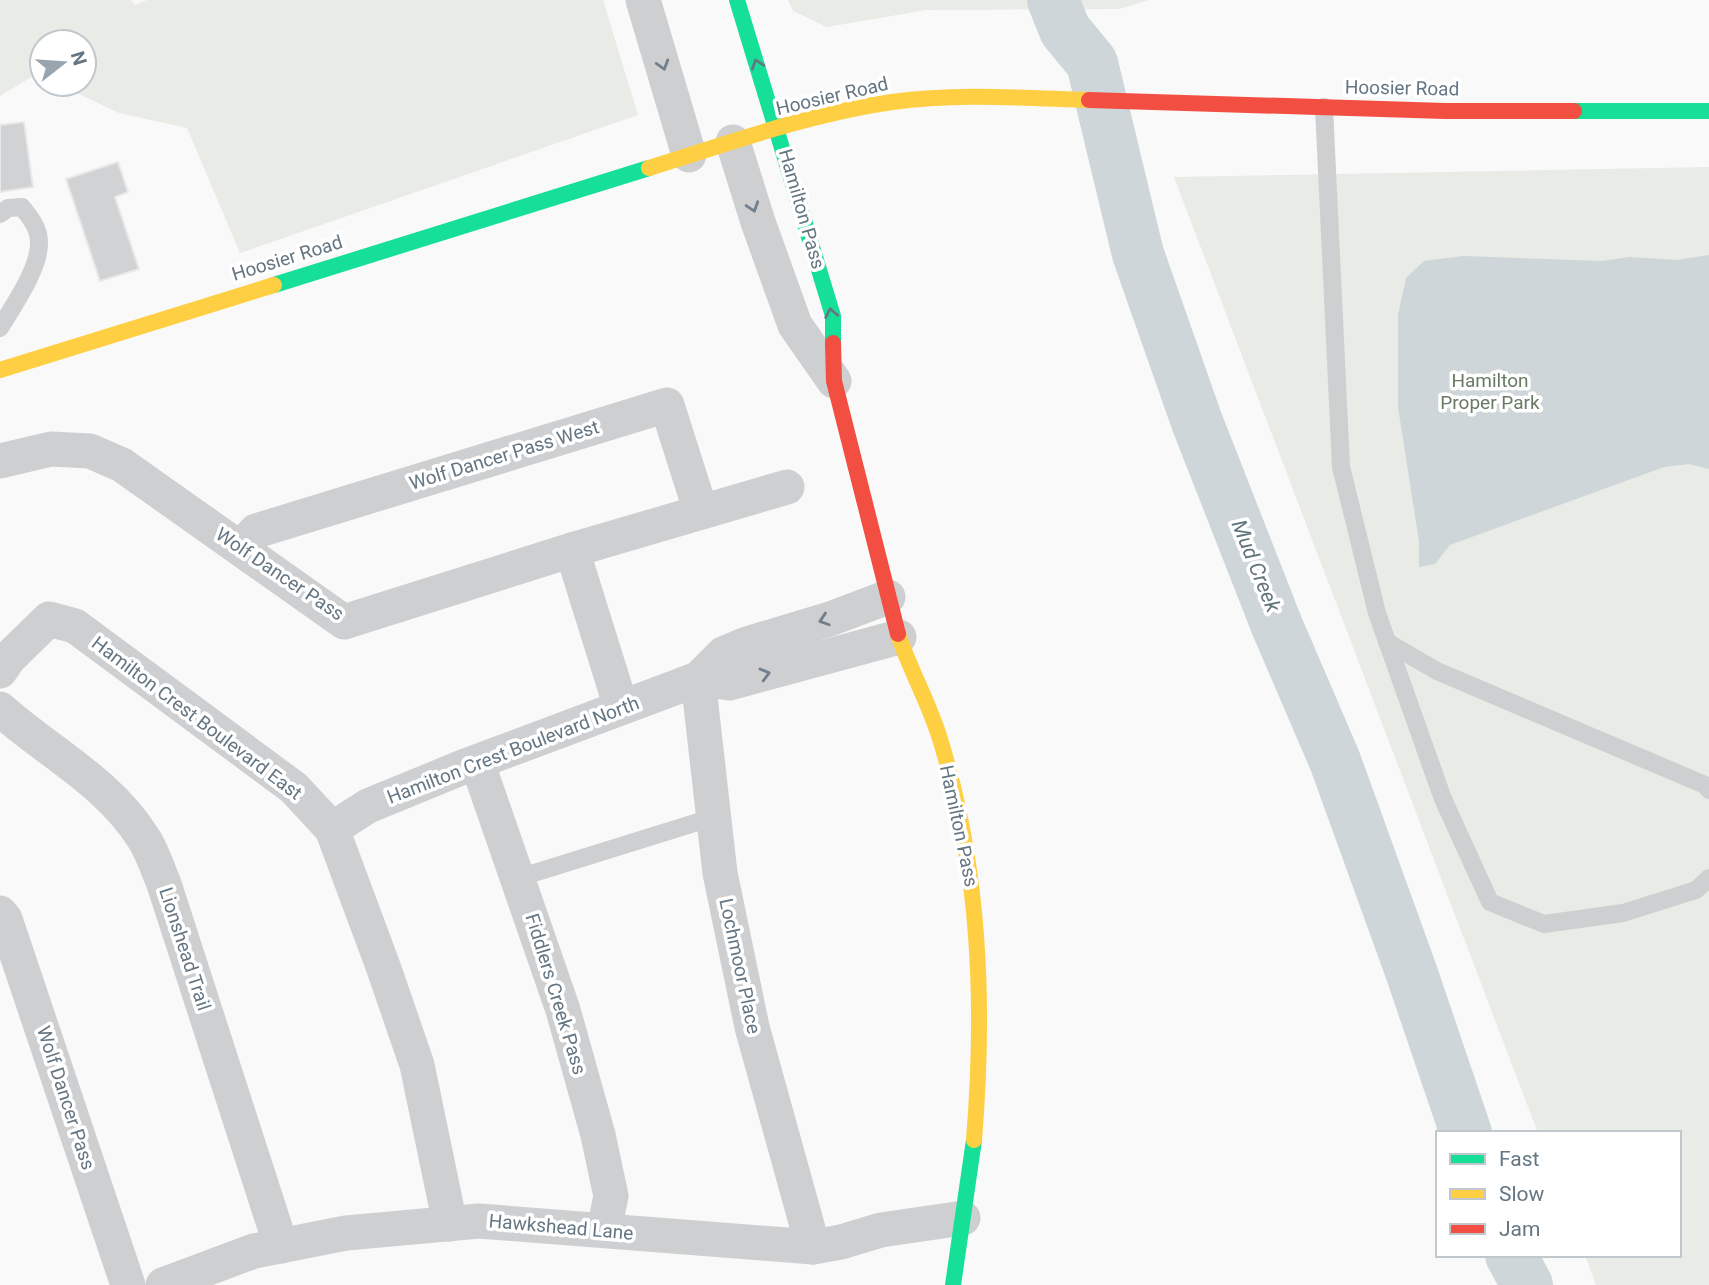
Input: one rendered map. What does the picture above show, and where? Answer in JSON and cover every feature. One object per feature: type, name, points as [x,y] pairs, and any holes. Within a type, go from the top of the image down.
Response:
[{"type":"street","points":[[643,0],[689,155]]},
{"type":"street","name":"Hamilton Pass","points":[[737,0],[833,316],[834,381],[888,597],[900,637],[939,736],[959,809],[977,928],[980,1068],[974,1143],[953,1285]]},
{"type":"street","name":"Hoosier Road","points":[[3,348],[778,129],[881,104],[976,97],[1445,111],[1709,111]]},
{"type":"street","name":"Hamilton Pass","points":[[733,142],[795,325],[834,381]]},
{"type":"street","name":"Wolf Dancer Pass West","points":[[240,548],[256,531],[667,405],[701,512]]},
{"type":"street","name":"Wolf Dancer Pass","points":[[0,461],[51,449],[90,451],[122,465],[344,622],[787,488]]},
{"type":"street","points":[[572,551],[621,708]]},
{"type":"street","name":"Hamilton Crest Boulevard North","points":[[332,828],[368,806],[698,679],[723,654],[747,644],[830,619],[888,597]]},
{"type":"street","name":"Hamilton Crest Boulevard East","points":[[0,671],[49,619],[75,626],[294,788],[332,828],[416,1065],[450,1224]]},
{"type":"street","name":"Hamilton Crest Boulevard North","points":[[698,679],[729,683],[900,637]]},
{"type":"street","name":"Lochmoor Place","points":[[698,679],[720,873],[752,1027],[813,1247]]},
{"type":"street","name":"Lionshead Trail","points":[[0,709],[23,730],[95,784],[120,807],[145,840],[164,884],[281,1246]]},
{"type":"street","name":"Fiddlers Creek Pass","points":[[477,762],[563,1010],[598,1135],[611,1196],[604,1230]]},
{"type":"street","name":"Wolf Dancer Pass","points":[[0,913],[5,919],[30,988],[128,1285]]},
{"type":"street","name":"Hawkshead Lane","points":[[163,1285],[254,1251],[346,1233],[479,1221],[813,1247],[881,1230],[963,1218]]},
{"type":"lane","points":[[1324,107],[1341,467],[1377,613],[1443,799],[1490,902],[1544,924],[1623,913],[1696,890],[1709,878]]},
{"type":"lane","points":[[0,214],[8,208],[22,207],[34,221],[39,242],[3,348]]},
{"type":"lane","points":[[1387,642],[1437,671],[1631,752],[1706,785],[1709,790]]},
{"type":"lane","points":[[519,878],[714,817]]},
{"type":"green space","points":[[0,0],[131,0],[135,5],[147,0],[603,0],[638,115],[240,253],[187,128],[119,113],[87,98],[98,98],[98,28],[28,28],[28,79],[0,96]]},
{"type":"green space","points":[[788,0],[1149,0],[1119,9],[926,10],[827,27],[793,11]]},
{"type":"green space","name":"Hamilton Proper Park","points":[[1709,167],[1709,1285],[1596,1285],[1586,1257],[1681,1257],[1681,1131],[1537,1131],[1174,177]]},
{"type":"shaded area","points":[[1709,255],[1709,469],[1689,464],[1664,467],[1450,545],[1435,564],[1419,567],[1419,541],[1398,407],[1398,315],[1406,278],[1424,261],[1463,256],[1602,261],[1629,257],[1676,260]]},
{"type":"building","points":[[24,122],[33,187],[0,192],[0,125]]},
{"type":"building","points":[[118,162],[128,192],[115,197],[139,269],[100,281],[66,179]]},
{"type":"waterway","name":"Mud Creek","points":[[1053,0],[1065,30],[1092,63],[1138,254],[1197,422],[1277,626],[1335,761],[1465,1131]]},
{"type":"waterway","name":"Mud Creek","points":[[1512,1257],[1527,1285]]},
{"type":"traffic: fast","points":[[737,0],[833,316],[833,343]]},
{"type":"traffic: fast","points":[[1574,111],[1709,111]]},
{"type":"traffic: fast","points":[[274,285],[649,168]]},
{"type":"traffic: fast","points":[[953,1285],[974,1140]]},
{"type":"traffic: slow","points":[[649,168],[800,122],[892,102],[966,97],[1089,100]]},
{"type":"traffic: slow","points":[[0,370],[274,285]]},
{"type":"traffic: slow","points":[[898,634],[940,739],[964,837],[979,988],[974,1140]]},
{"type":"traffic: jam","points":[[1089,100],[1445,111],[1574,111]]},
{"type":"traffic: jam","points":[[833,343],[834,381],[898,634]]}]
